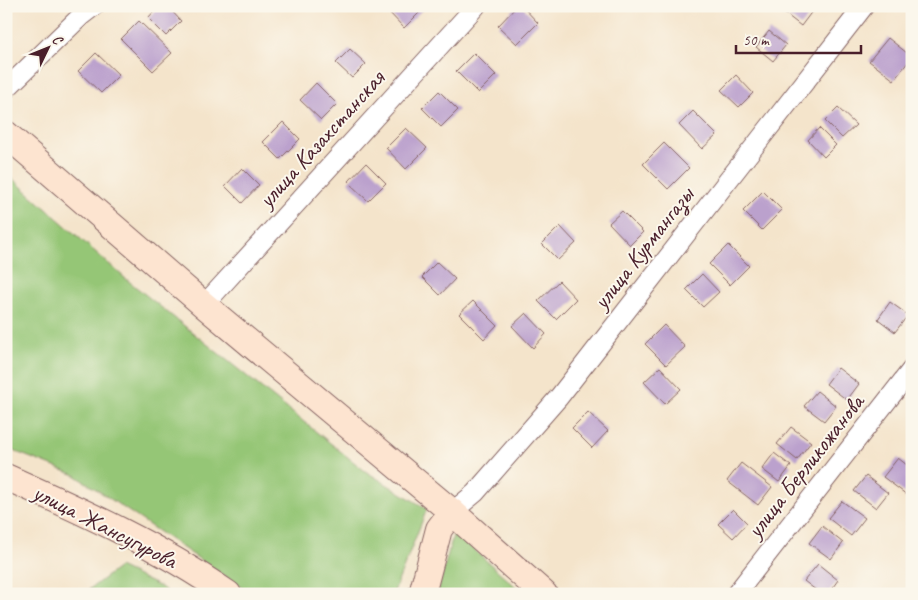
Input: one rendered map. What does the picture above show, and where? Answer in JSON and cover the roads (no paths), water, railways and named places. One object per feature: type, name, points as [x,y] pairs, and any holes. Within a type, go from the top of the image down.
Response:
[{"type":"main road","points":[[6,134],[204,305],[452,512],[544,594]]},
{"type":"main road","name":"улица Жансугурова","points":[[6,477],[93,516],[198,573],[228,594]]},
{"type":"main road","points":[[422,594],[439,529],[452,512]]},
{"type":"street","points":[[6,89],[81,16],[94,6]]},
{"type":"street","name":"улица Казахстанская","points":[[204,305],[476,6]]},
{"type":"street","name":"улица Курмангазы","points":[[452,512],[475,493],[559,398],[864,6]]},
{"type":"street","name":"улица Берликожанова","points":[[736,594],[912,370]]}]
